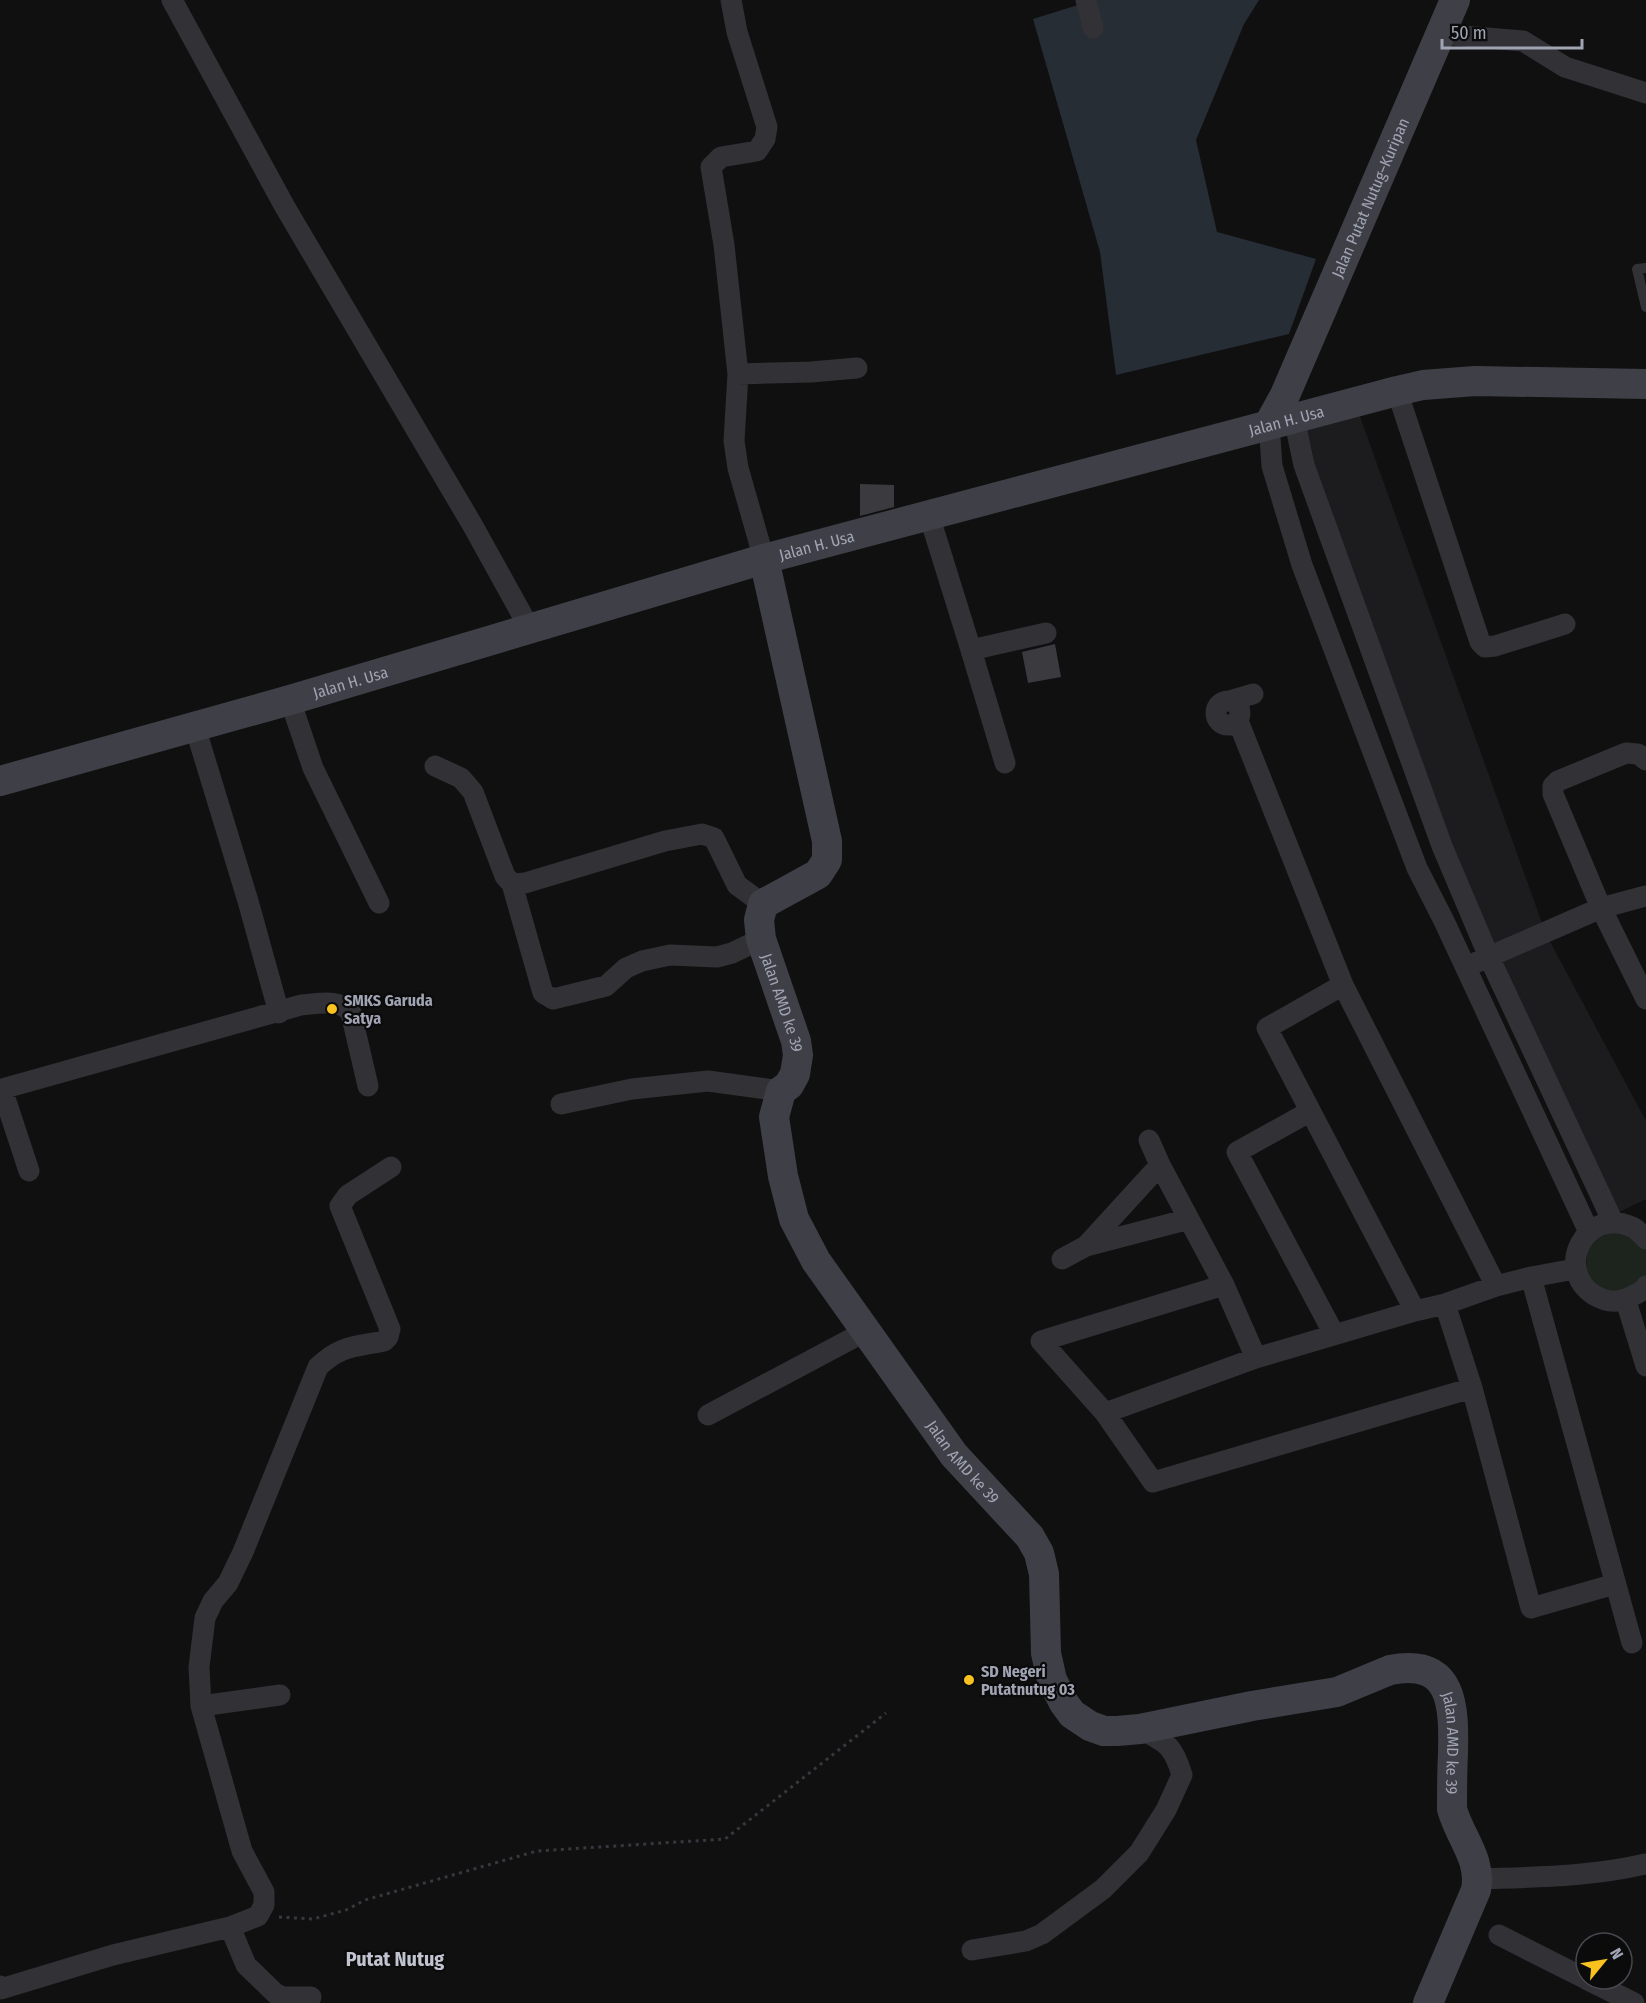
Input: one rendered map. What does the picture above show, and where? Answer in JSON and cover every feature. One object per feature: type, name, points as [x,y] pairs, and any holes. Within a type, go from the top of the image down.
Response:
[{"type":"street","points":[[172,0],[285,207],[530,628]]},
{"type":"street","points":[[512,884],[525,883],[665,841],[702,834],[714,838],[737,885],[763,904],[818,874],[826,860],[827,841],[764,559],[738,468],[734,441],[738,374],[724,245],[711,167],[721,156],[757,151],[765,139],[767,127],[737,32],[731,0]]},
{"type":"street","points":[[1086,0],[1093,28]]},
{"type":"street","name":"Jalan Putat Nutug–Kuripan","points":[[1282,412],[1455,0]]},
{"type":"street","points":[[1440,34],[1523,41],[1565,67],[1646,93]]},
{"type":"street","points":[[738,374],[856,369]]},
{"type":"street","name":"Jalan H. Usa","points":[[0,781],[290,700],[764,559],[929,515],[1282,412],[1423,385],[1474,381],[1646,384]]},
{"type":"street","points":[[1397,391],[1480,642],[1485,647],[1495,646],[1565,624]]},
{"type":"street","points":[[1282,412],[1304,465],[1442,846],[1489,957],[1613,1222]]},
{"type":"street","points":[[1282,412],[1272,466],[1302,565],[1417,868],[1588,1232]]},
{"type":"street","points":[[929,515],[1005,763]]},
{"type":"street","points":[[971,650],[1046,633]]},
{"type":"street","points":[[1253,694],[1224,701],[1216,709],[1216,715],[1222,724],[1228,726],[1238,722],[1343,985],[1496,1286]]},
{"type":"street","points":[[290,700],[313,768],[379,903]]},
{"type":"street","points":[[195,727],[248,901],[279,1013]]},
{"type":"street","points":[[1646,760],[1638,754],[1626,753],[1558,781],[1553,786],[1553,794],[1600,908],[1646,999]]},
{"type":"street","points":[[435,766],[461,778],[473,792],[505,876],[512,884],[543,993],[553,999],[606,986],[626,968],[642,961],[670,955],[717,957],[732,953],[761,939]]},
{"type":"street","points":[[1465,966],[1600,908],[1646,896]]},
{"type":"street","name":"Jalan AMD ke 39","points":[[763,904],[759,920],[761,939],[796,1041],[798,1055],[795,1074],[789,1085],[781,1091],[774,1117],[783,1176],[794,1219],[816,1261],[954,1455],[1030,1537],[1039,1553],[1044,1574],[1046,1653],[1052,1680],[1072,1714],[1090,1726],[1104,1731],[1140,1729],[1252,1706],[1337,1692],[1400,1668],[1414,1668],[1434,1674],[1451,1699],[1454,1721],[1452,1809],[1456,1823],[1475,1859],[1478,1879]]},
{"type":"street","points":[[1343,985],[1267,1029],[1414,1311]]},
{"type":"street","points":[[29,1171],[1,1087],[279,1013],[301,1005],[338,1003],[347,1007],[351,1013],[368,1086]]},
{"type":"street","points":[[561,1104],[632,1089],[708,1081],[781,1091]]},
{"type":"street","points":[[1309,1112],[1237,1152],[1334,1334]]},
{"type":"street","points":[[1149,1140],[1224,1285],[1256,1358]]},
{"type":"street","points":[[1086,1246],[1160,1165]]},
{"type":"street","points":[[0,1988],[114,1955],[230,1927],[258,1916],[264,1905],[264,1892],[242,1851],[201,1706],[200,1667],[205,1618],[213,1600],[228,1583],[243,1552],[318,1367],[331,1355],[343,1349],[384,1341],[388,1337],[390,1329],[340,1206],[348,1195],[391,1167]]},
{"type":"street","points":[[1062,1259],[1086,1246],[1189,1219]]},
{"type":"street","points":[[1646,1239],[1634,1227],[1613,1222],[1600,1225],[1588,1232],[1577,1249],[1575,1269],[1585,1289],[1604,1301],[1626,1301],[1646,1286]]},
{"type":"street","points":[[1105,1413],[1256,1358],[1334,1334],[1445,1304],[1496,1286],[1575,1269]]},
{"type":"street","points":[[1531,1277],[1632,1643]]},
{"type":"street","points":[[1224,1285],[1041,1341],[1105,1413],[1154,1482],[1472,1388]]},
{"type":"street","points":[[1626,1301],[1646,1366]]},
{"type":"street","points":[[1445,1304],[1472,1388],[1532,1608],[1615,1584]]},
{"type":"street","points":[[708,1415],[866,1331]]},
{"type":"street","points":[[201,1706],[280,1695]]},
{"type":"street","points":[[972,1950],[1026,1941],[1042,1934],[1103,1888],[1139,1853],[1166,1810],[1182,1775],[1175,1753],[1159,1739],[1140,1729]]},
{"type":"street","points":[[1428,2003],[1476,1890],[1478,1879],[1563,1876],[1620,1870],[1645,1864]]},
{"type":"street","points":[[230,1927],[246,1965],[276,1994],[283,1997],[311,1997]]},
{"type":"street","points":[[1499,1935],[1574,1973]]},
{"type":"street","points":[[1610,1991],[1634,2003]]},
{"type":"lane","points":[[1646,268],[1637,269],[1646,307]]},
{"type":"path","points":[[258,1916],[313,1919],[346,1910],[365,1900],[537,1851],[725,1839],[886,1713]]},
{"type":"shaded area","points":[[1094,0],[1259,0],[1244,24],[1196,140],[1217,232],[1316,259],[1289,334],[1116,375],[1100,252],[1033,19]]},
{"type":"shaded area","points":[[1354,400],[1546,934],[1646,1121],[1646,1199],[1609,1217],[1478,952],[1290,412]]},
{"type":"shaded area","points":[[1646,1225],[1646,1283],[1617,1293],[1604,1290],[1593,1282],[1586,1271],[1588,1233]]},
{"type":"building","points":[[860,484],[894,485],[894,507],[860,516]]},
{"type":"building","points":[[1055,644],[1061,677],[1028,683],[1022,652]]},
{"type":"place","name":"SMKS Garuda Satya","points":[[332,1009]]},
{"type":"place","name":"SD Negeri Putatnutug 03","points":[[969,1680]]},
{"type":"district","name":"Putat Nutug","points":[[395,1959]]}]
